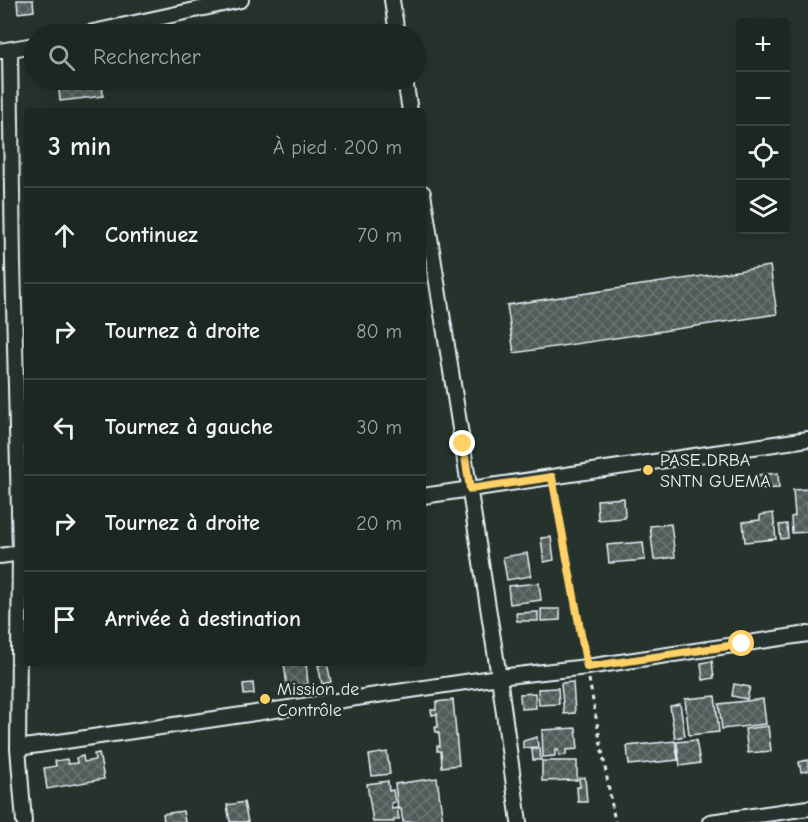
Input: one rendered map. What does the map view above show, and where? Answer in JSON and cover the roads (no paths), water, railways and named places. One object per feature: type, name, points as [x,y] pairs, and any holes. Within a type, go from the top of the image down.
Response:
[{"type":"street","points":[[130,24],[241,0]]},
{"type":"street","points":[[392,0],[396,24]]},
{"type":"street","points":[[24,47],[5,51],[6,262],[24,552],[18,748],[24,822]]},
{"type":"street","points":[[407,90],[410,108]]},
{"type":"street","points":[[426,212],[499,677],[519,822]]},
{"type":"street","points":[[426,496],[808,439]]},
{"type":"street","points":[[0,556],[24,552]]},
{"type":"street","points":[[18,748],[808,634]]},
{"type":"street","points":[[710,822],[808,808]]},
{"type":"place","name":"PASE DRBA SNTN GUEMA","points":[[648,470]]},
{"type":"place","name":"Mission de Contrôle","points":[[265,699]]}]
